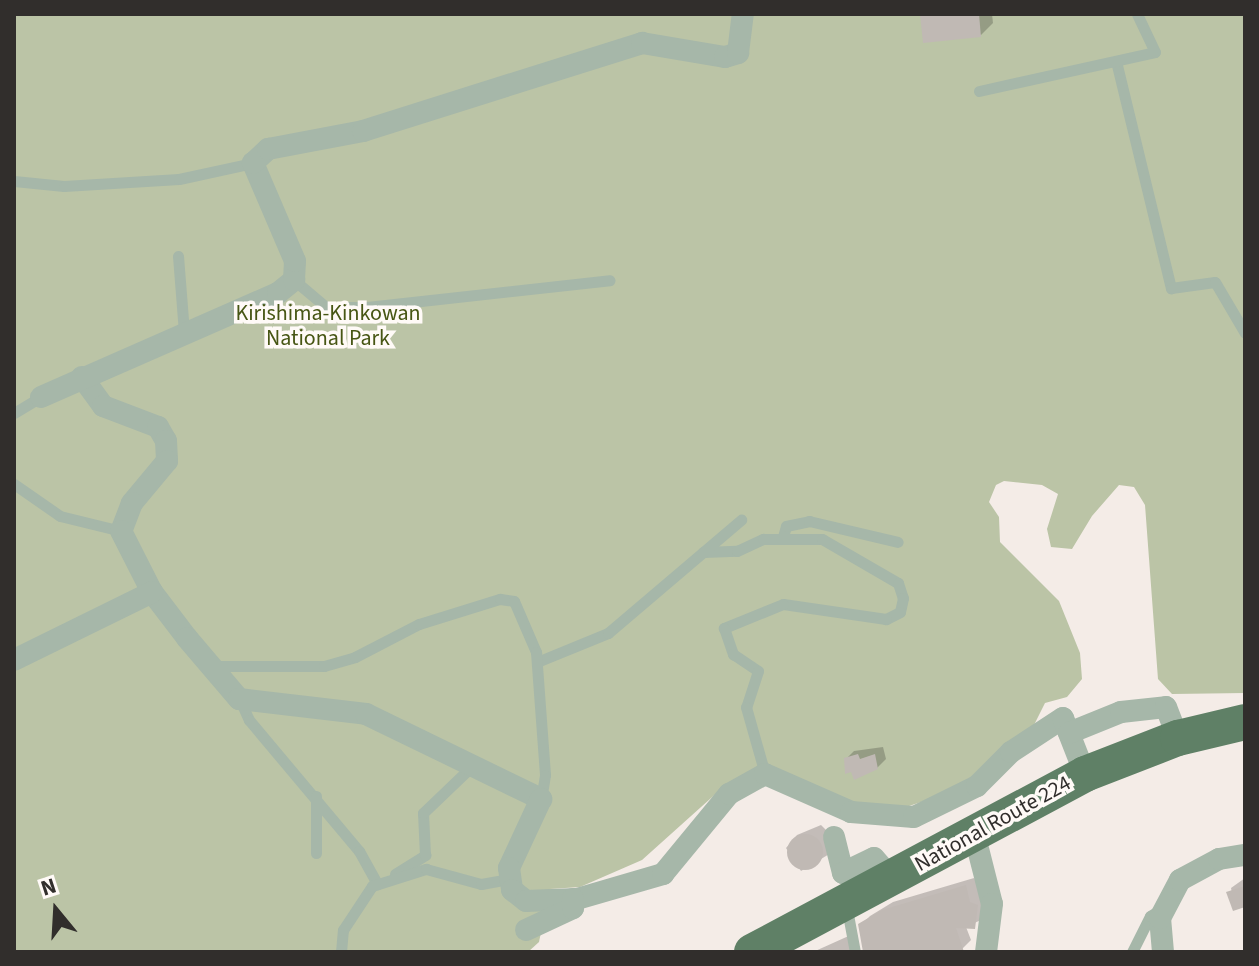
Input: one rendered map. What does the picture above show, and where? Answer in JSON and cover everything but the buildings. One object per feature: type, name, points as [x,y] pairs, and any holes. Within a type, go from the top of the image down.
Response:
[{"type":"highway","name":"National Route 224","points":[[752,952],[847,905],[1085,774],[1178,738],[1245,722]]},
{"type":"street","points":[[41,397],[278,293],[294,280],[295,261],[253,163],[268,149],[363,131],[642,43],[725,57],[738,53],[743,14]]},
{"type":"street","points":[[82,377],[103,406],[158,427],[166,441],[167,461],[132,503],[121,531],[152,592],[211,666],[239,699],[366,714],[541,799],[509,868],[512,890],[526,901],[573,899],[663,874],[729,794],[765,774],[851,812],[914,817],[977,786],[1041,730],[1063,718],[1085,774]]},
{"type":"street","points":[[14,660],[152,592]]},
{"type":"street","points":[[1069,733],[1121,712],[1166,707],[1178,738]]},
{"type":"street","points":[[974,833],[992,904],[986,952]]},
{"type":"street","points":[[834,837],[843,873],[874,858],[893,880]]},
{"type":"street","points":[[1163,952],[1160,918],[1180,880],[1219,859],[1245,855]]},
{"type":"street","points":[[526,930],[553,921],[573,908],[573,899]]},
{"type":"lane","points":[[979,91],[1155,52],[1137,14]]},
{"type":"lane","points":[[1116,61],[1171,288],[1215,282],[1245,333]]},
{"type":"lane","points":[[14,181],[64,186],[179,179],[253,163]]},
{"type":"lane","points":[[178,256],[184,332]]},
{"type":"lane","points":[[294,280],[326,307],[367,307],[610,280]]},
{"type":"lane","points":[[14,413],[41,397]]},
{"type":"lane","points":[[14,484],[60,516],[121,531]]},
{"type":"lane","points":[[537,662],[608,633],[741,520]]},
{"type":"lane","points":[[783,537],[786,526],[809,521],[842,524],[898,542]]},
{"type":"lane","points":[[703,552],[724,553],[783,537],[822,539],[898,583],[903,598],[900,612],[886,619],[783,604],[724,628],[733,654],[758,671],[746,707],[765,774]]},
{"type":"lane","points":[[211,666],[324,666],[355,657],[419,624],[500,599],[521,608],[537,662],[545,775],[541,799]]},
{"type":"lane","points":[[239,699],[249,720],[316,796],[383,882]]},
{"type":"lane","points":[[341,952],[348,919],[383,882],[425,855],[423,813],[472,766]]},
{"type":"lane","points":[[316,796],[316,853]]},
{"type":"lane","points":[[383,882],[426,869],[481,884],[510,879]]},
{"type":"lane","points":[[847,905],[855,952]]},
{"type":"lane","points":[[1132,952],[1150,916],[1167,906]]},
{"type":"green space","name":"Kirishima-Kinkowan National Park","points":[[14,14],[1245,14],[1245,693],[1172,694],[1158,679],[1145,505],[1134,487],[1119,485],[1092,516],[1072,549],[1051,547],[1047,529],[1058,494],[1042,485],[1004,481],[996,485],[989,502],[999,517],[1000,542],[1059,601],[1080,653],[1082,679],[1067,697],[1045,703],[1034,725],[969,786],[897,810],[868,810],[777,773],[720,790],[642,860],[580,887],[550,889],[539,942],[528,952],[14,952]]}]
